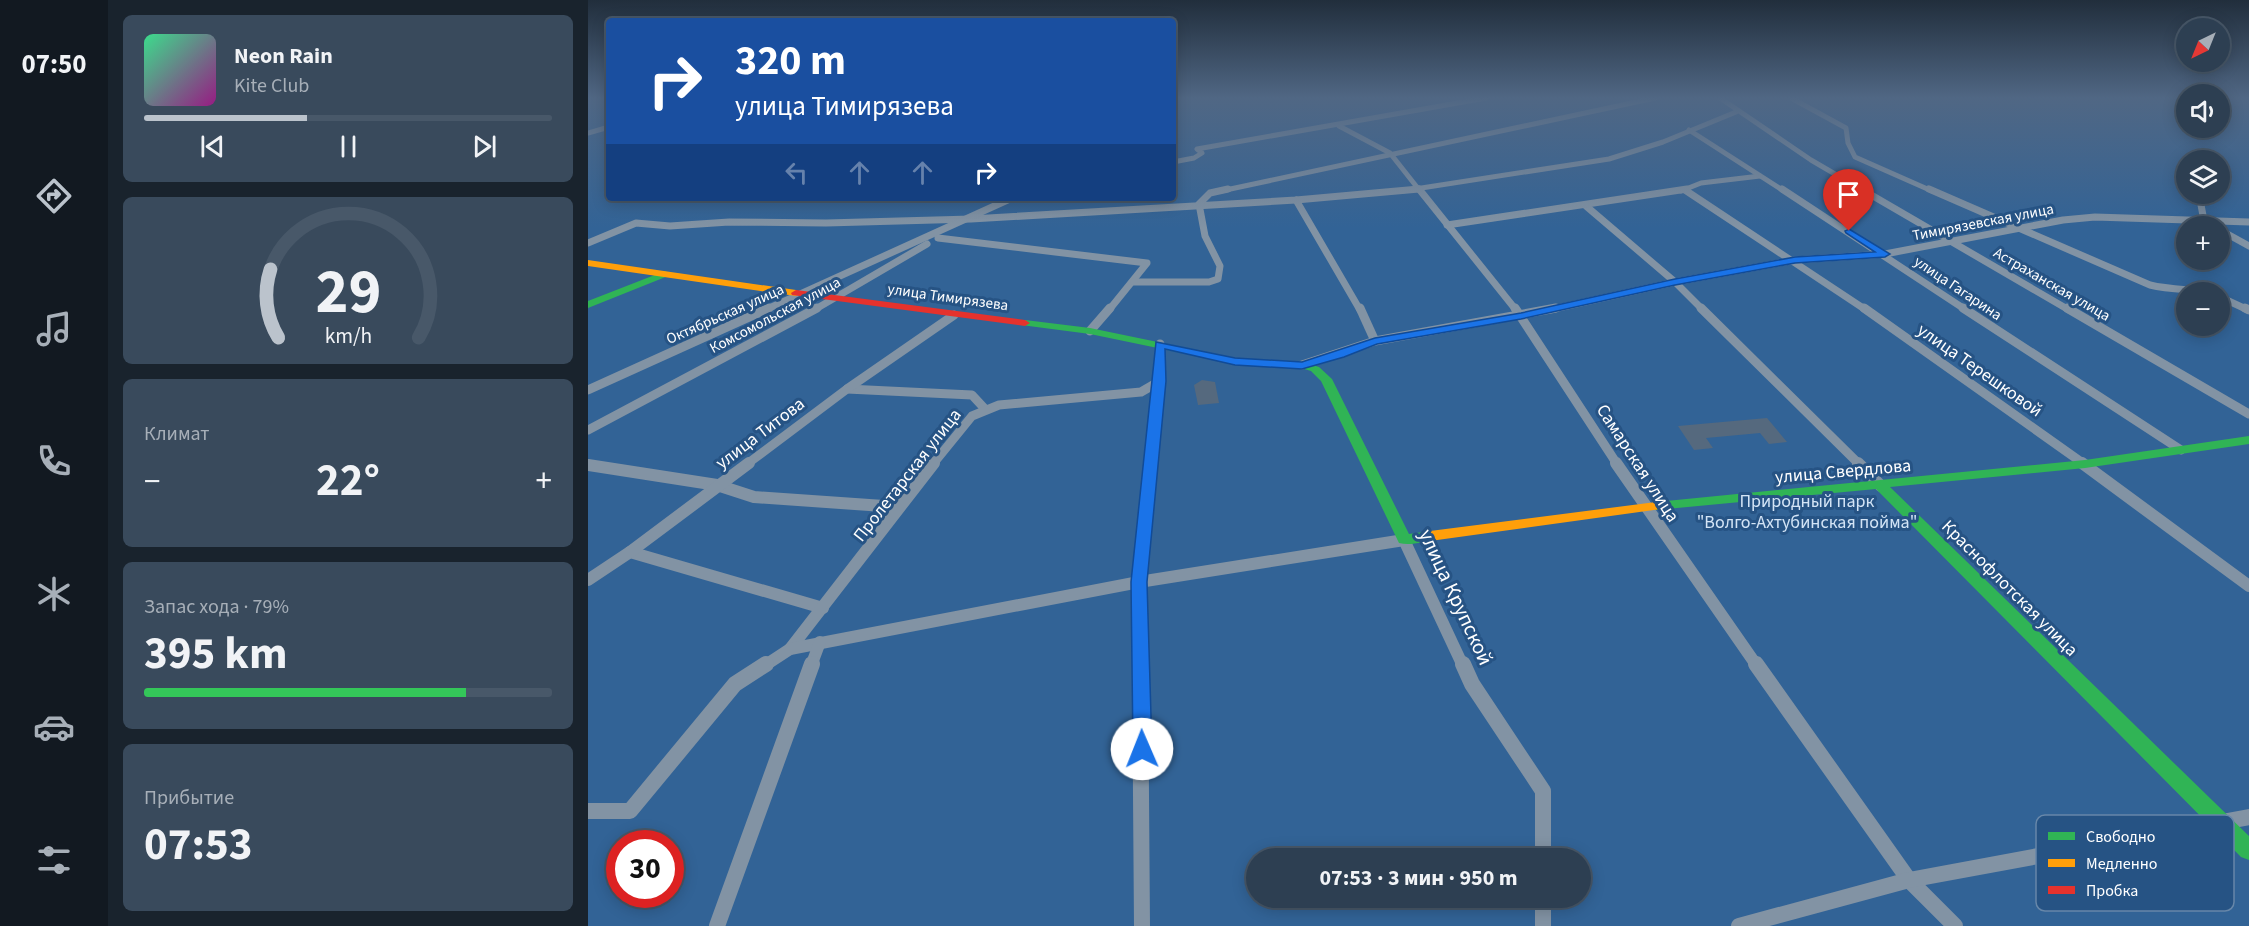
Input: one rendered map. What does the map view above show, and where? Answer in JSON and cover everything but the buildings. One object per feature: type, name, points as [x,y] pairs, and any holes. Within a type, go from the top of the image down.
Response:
[{"type":"street","points":[[1176,161],[1194,158],[1202,153],[1197,149],[1245,141]]},
{"type":"street","name":"Самарская улица","points":[[1368,141],[1390,153],[1521,316],[1644,507],[1909,880],[1955,926]]},
{"type":"street","points":[[1199,204],[1210,193],[1447,141]]},
{"type":"street","points":[[588,243],[636,223],[670,226],[729,222],[826,223],[971,219],[1296,200],[1420,189],[1609,159],[1665,141]]},
{"type":"street","name":"улица Гагарина","points":[[1711,141],[1760,176],[1885,254],[1914,276],[2181,450]]},
{"type":"street","name":"Астраханская улица","points":[[1782,141],[2249,414]]},
{"type":"street","points":[[1848,141],[1855,157],[2150,285],[2176,288]]},
{"type":"street","points":[[1447,225],[1586,206],[1685,190],[1701,183],[1760,176]]},
{"type":"street","name":"улица Терешковой","points":[[1685,190],[1795,260],[2085,464],[2249,586]]},
{"type":"street","points":[[1296,200],[1363,314],[1375,341]]},
{"type":"street","points":[[971,219],[1006,201]]},
{"type":"street","points":[[1134,282],[1209,282],[1218,279],[1220,266],[1205,236],[1199,204]]},
{"type":"street","name":"Краснофлотская улица","points":[[1586,206],[1675,282],[2214,815]]},
{"type":"street","name":"Тимирязевская улица","points":[[1302,365],[1340,355],[1375,341],[1521,316],[1675,282],[1795,260],[1885,254],[2063,220],[2096,217],[2176,220]]},
{"type":"street","name":"Комсомольская улица","points":[[588,430],[837,298],[971,219]]},
{"type":"street","name":"Октябрьская улица","points":[[588,390],[971,219]]},
{"type":"street","name":"Тимирязевская улица","points":[[2230,222],[2249,222]]},
{"type":"street","points":[[2230,236],[2249,246]]},
{"type":"street","points":[[938,238],[1147,263],[1134,282],[1090,331]]},
{"type":"street","name":"улица Тимирязева","points":[[588,263],[954,315],[1090,331],[1235,361],[1302,365]]},
{"type":"street","points":[[588,305],[668,273]]},
{"type":"street","points":[[2230,301],[2249,310]]},
{"type":"street","name":"улица Титова","points":[[588,580],[630,552],[847,388],[954,315]]},
{"type":"street","points":[[1142,926],[1139,582],[1160,381],[1160,344]]},
{"type":"street","name":"улица Крупской","points":[[1302,365],[1315,369],[1326,379],[1473,684],[1543,791],[1543,848]]},
{"type":"street","name":"Пролетарская улица","points":[[790,649],[867,552],[898,507],[963,424],[985,409],[999,405],[1141,392],[1160,381]]},
{"type":"street","points":[[847,388],[972,395],[985,409]]},
{"type":"street","name":"улица Свердлова","points":[[1404,540],[1644,507],[1881,486],[2085,464],[2249,440]]},
{"type":"street","points":[[588,465],[717,485],[754,497],[898,507]]},
{"type":"street","points":[[588,811],[630,811],[735,684],[790,649],[1139,582],[1404,540]]},
{"type":"street","points":[[630,552],[823,608]]},
{"type":"street","points":[[717,926],[820,642]]},
{"type":"street","points":[[2234,818],[2249,817]]},
{"type":"street","name":"Краснофлотская улица","points":[[2234,835],[2249,850]]},
{"type":"street","points":[[1739,926],[1909,880],[2036,855]]},
{"type":"street","points":[[1543,908],[1543,926]]},
{"type":"green space","name":"Природный парк \"Волго-Ахтубинская пойма\"","points":[[588,141],[606,141],[606,201],[1176,201],[1176,141],[2249,141],[2249,926],[588,926]]},
{"type":"traffic: fast","points":[[588,305],[665,274]]},
{"type":"traffic: fast","points":[[1025,323],[1090,331],[1235,361],[1302,365],[1315,369],[1326,379],[1404,540],[1430,536]]},
{"type":"traffic: fast","points":[[1656,506],[2085,464],[2249,440]]},
{"type":"traffic: fast","points":[[1881,486],[2214,815]]},
{"type":"traffic: fast","points":[[2234,835],[2249,850]]},
{"type":"traffic: slow","points":[[588,263],[796,293]]},
{"type":"traffic: slow","points":[[1430,536],[1656,506]]},
{"type":"traffic: jam","points":[[796,293],[1025,323]]},
{"type":"route","points":[[1142,749],[1139,582],[1160,381],[1160,344],[1235,361],[1302,365],[1340,355],[1375,341],[1521,316],[1675,282],[1795,260],[1885,254],[1849,231]]}]
